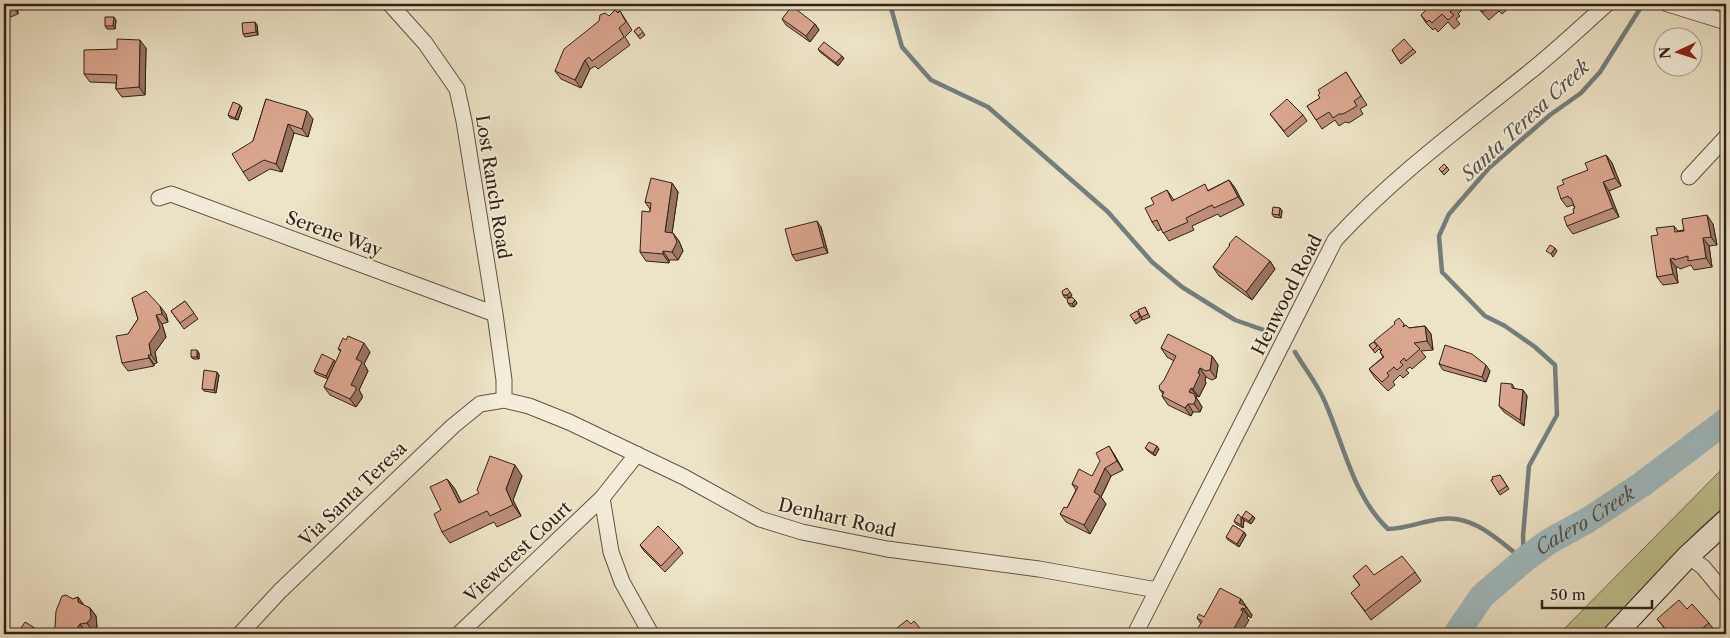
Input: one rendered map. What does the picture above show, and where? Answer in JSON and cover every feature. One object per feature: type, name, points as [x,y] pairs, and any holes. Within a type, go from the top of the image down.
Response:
[{"type":"street","name":"Lost Ranch Road","points":[[390,4],[425,43],[457,89],[495,314],[504,380],[504,400]]},
{"type":"street","name":"Henwood Road","points":[[1135,634],[1335,240],[1355,219],[1446,137],[1528,73],[1607,4]]},
{"type":"street","points":[[1668,4],[1726,22]]},
{"type":"street","points":[[1689,177],[1726,137]]},
{"type":"street","name":"Serene Way","points":[[159,198],[170,194],[495,314]]},
{"type":"street","name":"Denhart Road","points":[[504,400],[529,406],[636,454],[760,519],[802,532],[887,550],[1039,570],[1157,590]]},
{"type":"street","name":"Via Santa Teresa","points":[[240,634],[286,584],[453,426],[480,404],[504,400]]},
{"type":"street","name":"Viewcrest Court","points":[[460,633],[602,498],[636,454]]},
{"type":"street","points":[[602,498],[611,552],[622,582],[651,634]]},
{"type":"street","points":[[1615,634],[1688,556],[1726,521]]},
{"type":"street","points":[[1688,556],[1703,567],[1726,595]]},
{"type":"green space","points":[[1726,465],[1726,505],[1698,530],[1604,634],[1559,634]]},
{"type":"building","points":[[4,4],[12,4],[12,6],[4,8]]},
{"type":"building","points":[[1432,4],[1453,4],[1454,8],[1450,12],[1454,15],[1448,20],[1442,14],[1432,23],[1429,20],[1427,22],[1421,15]]},
{"type":"building","points":[[1476,4],[1492,4],[1483,12]]},
{"type":"building","points":[[792,6],[815,24],[806,36],[782,19]]},
{"type":"building","points":[[615,10],[618,13],[620,11],[626,22],[619,28],[624,37],[592,61],[589,57],[585,60],[575,80],[555,71],[564,49],[599,21],[600,15],[605,13],[609,16]]},
{"type":"building","points":[[105,17],[114,17],[113,26],[105,26]]},
{"type":"building","points":[[255,22],[256,32],[243,34],[242,23]]},
{"type":"building","points":[[639,27],[643,32],[638,36],[634,31]]},
{"type":"building","points":[[117,39],[140,40],[139,87],[116,89],[117,75],[84,74],[84,50],[117,49]]},
{"type":"building","points":[[1404,39],[1413,49],[1399,61],[1392,50]]},
{"type":"building","points":[[824,42],[842,56],[836,63],[818,49]]},
{"type":"building","points":[[1346,72],[1361,96],[1354,101],[1357,106],[1333,118],[1329,112],[1316,120],[1307,106],[1320,98],[1318,90]]},
{"type":"building","points":[[266,99],[307,111],[302,129],[288,124],[276,164],[264,160],[243,172],[232,154],[253,141]]},
{"type":"building","points":[[1287,99],[1303,115],[1284,131],[1270,114]]},
{"type":"building","points":[[233,102],[240,105],[235,118],[228,115]]},
{"type":"building","points":[[1606,155],[1615,178],[1603,182],[1613,208],[1567,226],[1564,217],[1574,213],[1573,209],[1575,208],[1571,198],[1568,196],[1561,199],[1557,187],[1564,184],[1562,180],[1588,170],[1585,163]]},
{"type":"building","points":[[1444,164],[1447,167],[1442,172],[1439,169]]},
{"type":"building","points":[[651,178],[672,183],[665,232],[673,233],[677,242],[672,252],[663,251],[663,254],[640,252],[642,211],[650,212],[651,203],[645,202]]},
{"type":"building","points":[[1229,180],[1238,197],[1214,208],[1212,205],[1186,218],[1188,222],[1163,233],[1157,220],[1152,222],[1145,208],[1154,204],[1151,198],[1167,190],[1172,201],[1205,184],[1208,191]]},
{"type":"building","points":[[1273,207],[1280,208],[1279,215],[1272,214]]},
{"type":"building","points":[[1707,215],[1711,237],[1703,238],[1706,258],[1688,261],[1688,256],[1674,260],[1674,258],[1670,259],[1673,274],[1657,277],[1651,236],[1658,235],[1656,228],[1674,226],[1675,232],[1684,231],[1682,219]]},
{"type":"building","points":[[817,221],[824,247],[792,255],[785,229]]},
{"type":"building","points":[[1236,236],[1270,261],[1246,292],[1213,267]]},
{"type":"building","points":[[1550,245],[1555,248],[1551,254],[1546,251]]},
{"type":"building","points":[[1067,288],[1070,292],[1067,295],[1063,295],[1062,291]]},
{"type":"building","points":[[146,291],[160,306],[162,314],[156,315],[160,328],[149,344],[151,355],[148,355],[149,358],[122,363],[116,336],[128,334],[138,319],[132,298]]},
{"type":"building","points":[[1072,297],[1075,300],[1072,304],[1068,303],[1067,299]]},
{"type":"building","points":[[185,301],[194,313],[180,323],[171,311]]},
{"type":"building","points":[[1145,307],[1148,314],[1141,317],[1138,310]]},
{"type":"building","points":[[1137,311],[1140,317],[1134,321],[1130,315]]},
{"type":"building","points":[[1399,318],[1404,324],[1403,327],[1406,325],[1409,328],[1425,326],[1427,341],[1414,343],[1420,349],[1406,361],[1404,358],[1400,362],[1403,365],[1397,370],[1394,367],[1387,373],[1389,376],[1382,382],[1369,369],[1384,357],[1380,352],[1382,350],[1374,341],[1395,324],[1394,322]]},
{"type":"building","points":[[1168,334],[1212,356],[1210,370],[1206,371],[1200,368],[1198,373],[1200,374],[1193,389],[1191,388],[1189,392],[1194,394],[1196,399],[1194,404],[1188,404],[1185,408],[1162,396],[1164,392],[1160,390],[1159,386],[1176,356],[1161,348]]},
{"type":"building","points":[[348,336],[364,343],[356,359],[362,362],[351,385],[356,387],[356,390],[350,399],[324,387],[341,350],[338,349],[343,338],[346,340]]},
{"type":"building","points":[[1374,342],[1377,346],[1373,350],[1369,345]]},
{"type":"building","points":[[1445,345],[1472,354],[1486,365],[1482,377],[1439,364]]},
{"type":"building","points":[[191,350],[197,350],[197,357],[191,357]]},
{"type":"building","points":[[322,354],[334,360],[326,376],[314,371]]},
{"type":"building","points":[[204,370],[217,372],[214,390],[202,389]]},
{"type":"building","points":[[1501,383],[1512,384],[1512,388],[1523,390],[1520,420],[1499,406]]},
{"type":"building","points":[[1149,442],[1157,446],[1153,453],[1145,448]]},
{"type":"building","points":[[1109,446],[1117,461],[1105,468],[1094,492],[1100,496],[1084,525],[1060,514],[1064,507],[1067,508],[1078,487],[1072,484],[1079,469],[1092,476],[1100,461],[1096,453]]},
{"type":"building","points":[[490,456],[515,465],[506,489],[513,505],[490,516],[487,511],[442,532],[434,514],[441,510],[430,487],[447,479],[459,503],[479,493],[477,490]]},
{"type":"building","points":[[1500,475],[1507,486],[1498,492],[1491,480],[1493,479],[1492,477]]},
{"type":"building","points":[[1246,511],[1253,516],[1249,521],[1242,517]]},
{"type":"building","points":[[1238,514],[1241,517],[1241,525],[1234,521]]},
{"type":"building","points":[[1233,525],[1244,532],[1237,544],[1226,537]]},
{"type":"building","points":[[658,526],[679,547],[661,566],[640,545]]},
{"type":"building","points":[[1402,556],[1415,572],[1365,611],[1351,593],[1360,585],[1353,576],[1366,565],[1374,575]]},
{"type":"building","points":[[1220,588],[1241,599],[1239,603],[1246,606],[1245,609],[1242,608],[1243,612],[1231,634],[1195,634],[1202,621],[1197,618],[1199,614],[1204,617]]},
{"type":"building","points":[[66,595],[73,599],[78,597],[78,602],[90,608],[91,618],[87,623],[80,624],[73,634],[49,634],[55,627],[56,611],[62,596]]},
{"type":"building","points":[[1679,600],[1687,609],[1692,604],[1709,623],[1695,634],[1670,634],[1657,619]]},
{"type":"building","points":[[907,620],[911,624],[914,621],[925,634],[894,634],[892,632]]},
{"type":"building","points":[[25,622],[49,634],[17,634]]},
{"type":"building","points":[[763,629],[769,634],[752,634],[753,631]]},
{"type":"waterway","points":[[890,4],[902,47],[931,80],[988,107],[1108,212],[1152,262],[1182,287],[1235,320],[1272,333]]},
{"type":"waterway","name":"Santa Teresa Creek","points":[[1524,560],[1523,536],[1529,466],[1557,415],[1555,365],[1535,347],[1505,326],[1485,316],[1442,272],[1439,236],[1449,214],[1489,168],[1550,115],[1581,93],[1600,72],[1643,4]]},
{"type":"waterway","points":[[1295,352],[1322,396],[1358,486],[1376,516],[1388,529],[1441,519],[1465,521],[1486,531],[1524,560]]},
{"type":"waterway","name":"Calero Creek","points":[[1456,634],[1482,596],[1524,560],[1548,542],[1588,520],[1641,485],[1726,421]]}]
